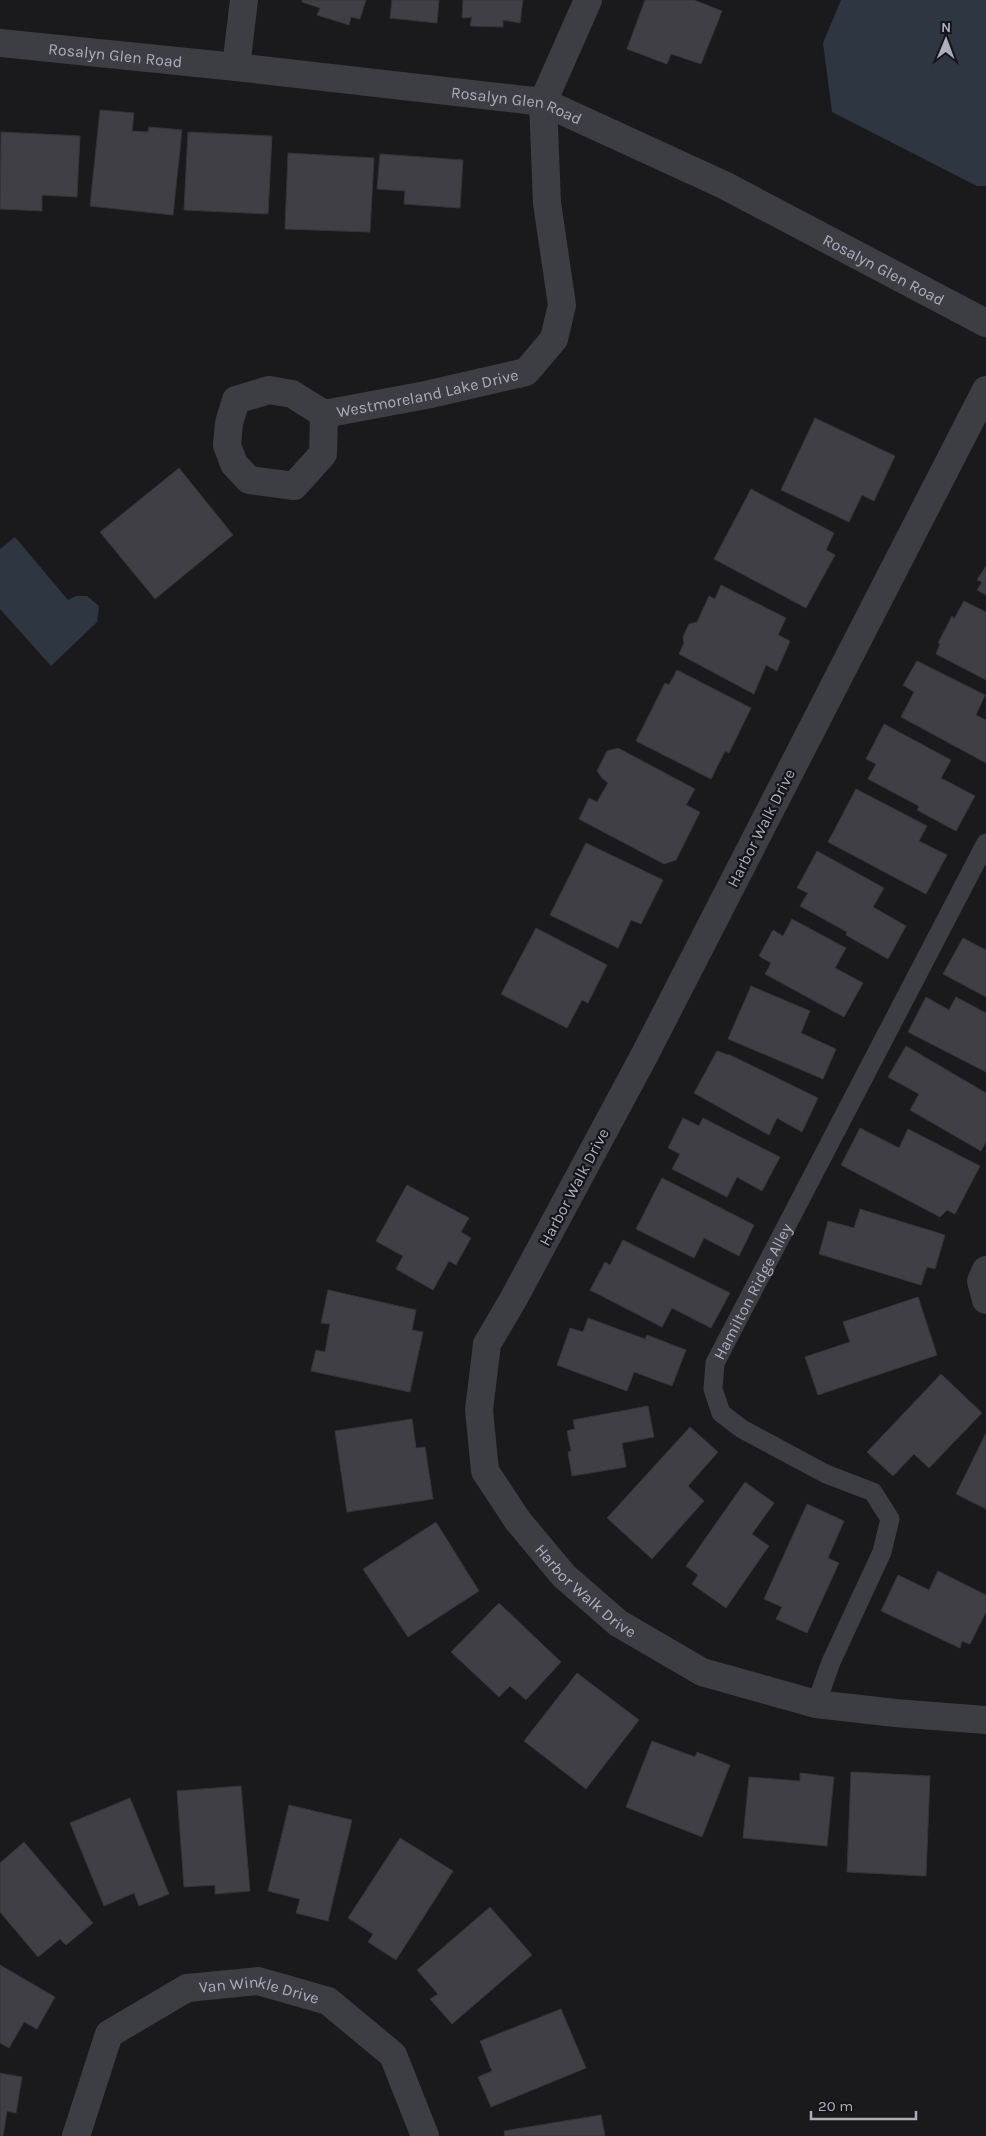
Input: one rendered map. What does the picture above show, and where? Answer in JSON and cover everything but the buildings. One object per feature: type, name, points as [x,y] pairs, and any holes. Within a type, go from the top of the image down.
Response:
[{"type":"street","points":[[236,67],[244,0]]},
{"type":"street","name":"Westmoreland Lake Drive","points":[[324,414],[526,372],[554,339],[562,305],[547,203],[543,102],[588,0]]},
{"type":"street","name":"Rosalyn Glen Road","points":[[0,44],[236,67],[543,102],[724,185],[986,323]]},
{"type":"street","name":"Harbor Walk Drive","points":[[986,390],[644,1056],[514,1298],[487,1344],[479,1410],[485,1471],[518,1521],[564,1576],[618,1623],[702,1672],[816,1704],[895,1713],[986,1720]]},
{"type":"street","points":[[986,1270],[981,1281],[986,1300]]},
{"type":"street","name":"Van Winkle Drive","points":[[76,2136],[109,2034],[187,1988],[258,1980],[328,2001],[393,2055],[425,2136]]},
{"type":"lane","name":"Hamilton Ridge Alley","points":[[816,1704],[831,1662],[882,1552],[890,1519],[873,1492],[826,1474],[742,1430],[721,1413],[713,1388],[715,1363],[986,843]]},
{"type":"water","points":[[841,0],[986,0],[986,186],[977,186],[832,112],[823,43]]},
{"type":"water","points":[[15,537],[68,600],[76,596],[87,596],[99,606],[97,622],[51,666],[0,609],[0,549]]}]
